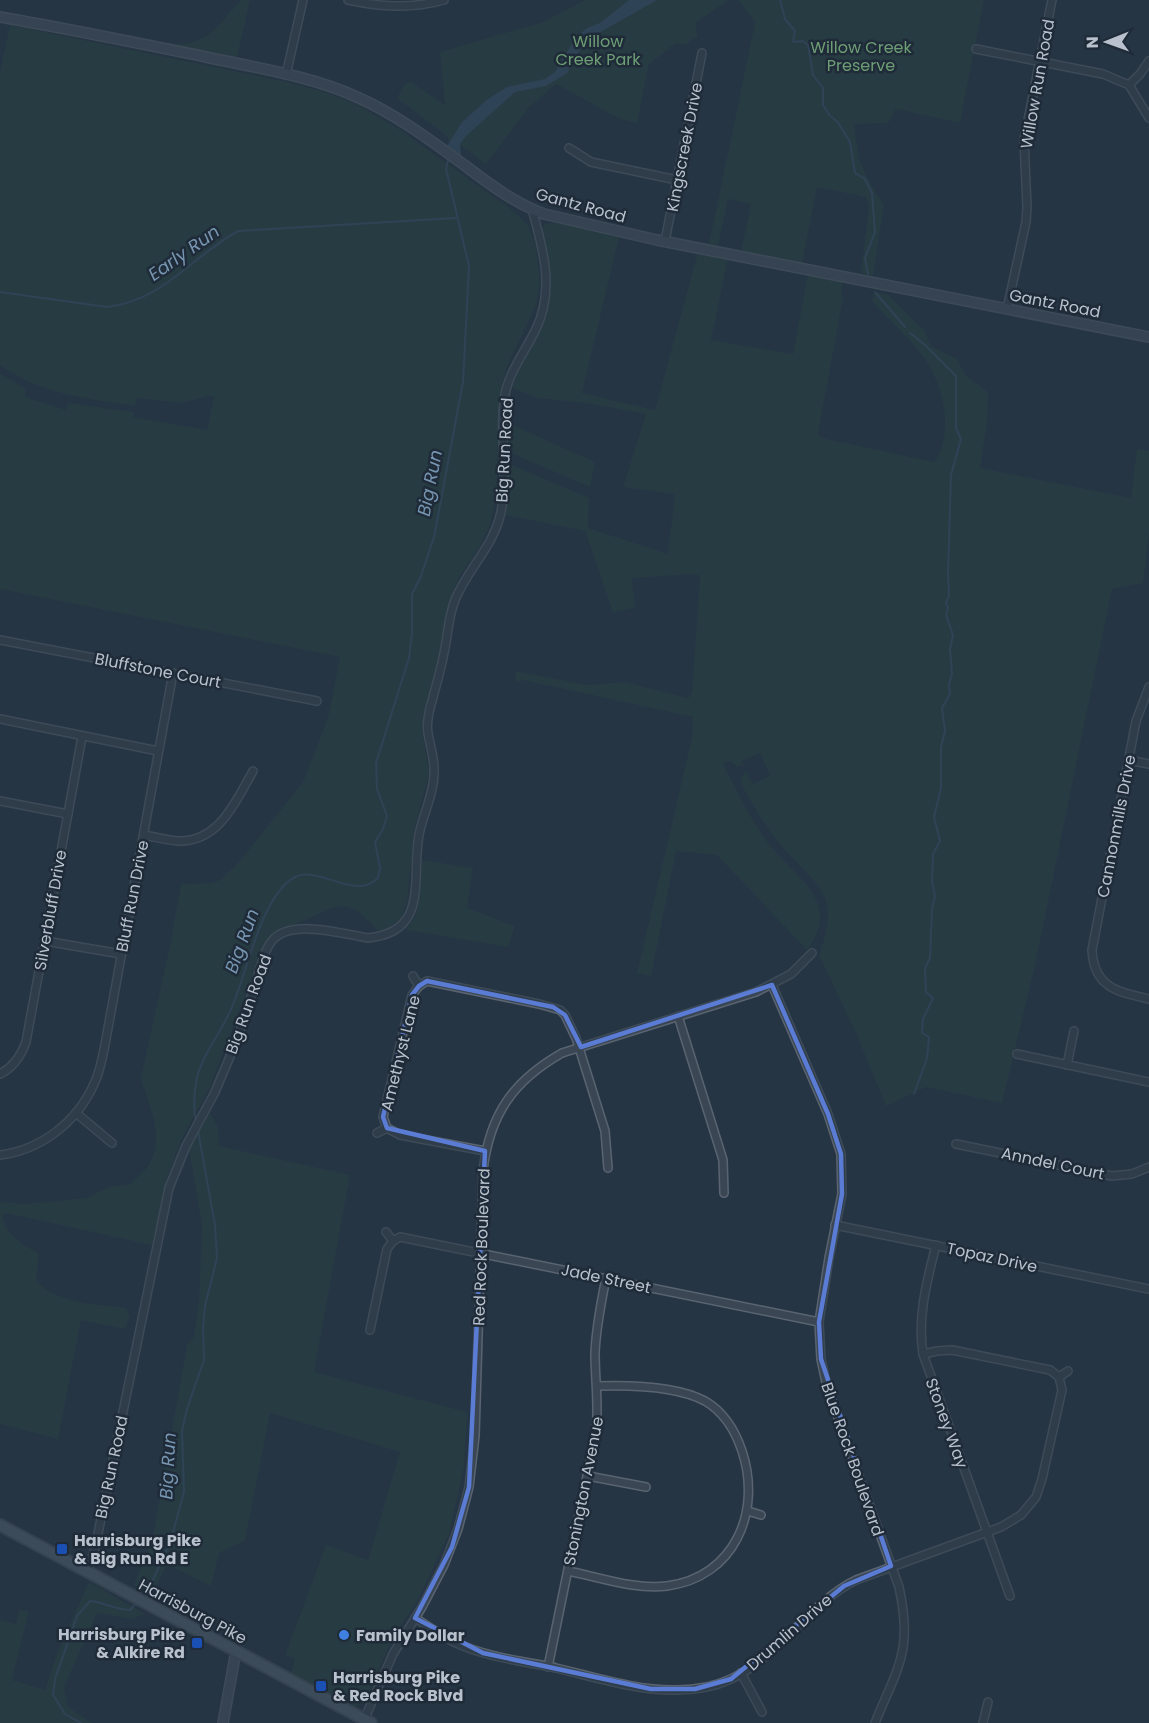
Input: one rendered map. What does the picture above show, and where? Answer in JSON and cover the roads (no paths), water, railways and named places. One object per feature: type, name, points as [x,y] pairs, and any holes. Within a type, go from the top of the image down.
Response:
[{"type":"main road","name":"Gantz Road","points":[[0,17],[286,75],[335,88],[401,120],[505,194],[532,209],[583,224],[1149,337]]},
{"type":"main road","name":"Harrisburg Pike","points":[[0,1525],[368,1721]]},
{"type":"main road","points":[[223,1723],[236,1651]]},
{"type":"street","points":[[286,75],[303,0]]},
{"type":"street","points":[[348,0],[389,7],[417,6],[444,0]]},
{"type":"street","name":"Willow Run Road","points":[[1007,309],[1026,222],[1024,140],[1052,0]]},
{"type":"street","points":[[976,49],[1103,74],[1128,85],[1149,118]]},
{"type":"street","name":"Kingscreek Drive","points":[[665,241],[702,53]]},
{"type":"street","points":[[1128,85],[1149,61]]},
{"type":"street","points":[[569,148],[591,162],[677,180]]},
{"type":"street","name":"Big Run Road","points":[[88,1571],[97,1538],[169,1188],[186,1146],[206,1109],[237,1040],[260,966],[272,941],[284,933],[297,929],[324,930],[368,938],[383,936],[402,926],[411,915],[415,901],[419,838],[435,772],[427,725],[444,653],[449,619],[463,582],[496,529],[503,494],[505,395],[511,377],[537,328],[544,306],[546,270],[541,238],[532,209]]},
{"type":"street","name":"Bluffstone Court","points":[[0,640],[317,701]]},
{"type":"street","name":"Bluff Run Drive","points":[[0,1155],[41,1143],[58,1131],[76,1113],[95,1084],[100,1068],[173,673]]},
{"type":"street","name":"Cannonmills Drive","points":[[1149,687],[1136,721],[1092,950],[1095,968],[1099,976],[1110,987],[1149,999]]},
{"type":"street","points":[[0,719],[158,751]]},
{"type":"street","name":"Silverbluff Drive","points":[[0,1074],[14,1064],[21,1055],[26,1042],[82,736]]},
{"type":"street","points":[[1129,760],[1149,764]]},
{"type":"street","points":[[144,835],[177,841],[193,840],[207,835],[226,818],[253,771]]},
{"type":"street","points":[[0,801],[68,814]]},
{"type":"street","points":[[45,941],[120,954]]},
{"type":"street","name":"Red Rock Boulevard","points":[[368,1721],[393,1654],[415,1618],[452,1547],[469,1487],[475,1436],[482,1189],[485,1151],[497,1117],[508,1098],[522,1081],[541,1065],[579,1047],[756,992],[791,974],[812,953]]},
{"type":"street","points":[[413,976],[419,986],[427,981],[553,1007],[565,1015],[579,1047],[606,1131],[608,1168]]},
{"type":"street","name":"Blue Rock Boulevard","points":[[772,985],[836,1134],[842,1174],[842,1194],[819,1322],[821,1359],[826,1387],[899,1587],[904,1612],[906,1637],[898,1673],[874,1723]]},
{"type":"street","name":"Amethyst Lane","points":[[419,986],[412,995],[383,1116],[387,1128],[400,1135],[485,1151]]},
{"type":"street","points":[[678,1016],[723,1160],[724,1193]]},
{"type":"street","points":[[1067,1065],[1074,1031]]},
{"type":"street","points":[[1017,1054],[1149,1082]]},
{"type":"street","points":[[76,1113],[112,1143]]},
{"type":"street","points":[[377,1133],[387,1128]]},
{"type":"street","name":"Anndel Court","points":[[956,1144],[1112,1176],[1132,1174],[1149,1167]]},
{"type":"street","name":"Topaz Drive","points":[[835,1225],[1149,1289]]},
{"type":"street","points":[[370,1330],[387,1249],[393,1241],[386,1232]]},
{"type":"street","name":"Jade Street","points":[[393,1241],[400,1237],[480,1252],[819,1322]]},
{"type":"street","name":"Stoney Way","points":[[936,1245],[921,1316],[923,1354],[1010,1596]]},
{"type":"street","name":"Stonington Avenue","points":[[548,1667],[597,1424],[596,1336],[606,1278]]},
{"type":"street","points":[[923,1354],[952,1350],[1050,1370],[1059,1377],[1068,1371]]},
{"type":"street","name":"Drumlin Drive","points":[[415,1618],[455,1642],[483,1653],[651,1689],[695,1689],[715,1685],[741,1673],[771,1650],[829,1596],[844,1586],[891,1566],[1011,1522],[1021,1515],[1036,1497],[1042,1479],[1062,1390],[1059,1377]]},
{"type":"street","points":[[568,1570],[635,1585],[668,1586],[684,1582],[699,1576],[722,1560],[739,1537],[748,1511],[747,1468],[735,1432],[718,1410],[688,1395],[630,1384],[597,1386]]},
{"type":"street","points":[[588,1476],[646,1487]]},
{"type":"street","points":[[748,1511],[761,1515]]},
{"type":"street","points":[[741,1673],[762,1712]]},
{"type":"street","points":[[983,1723],[988,1702]]},
{"type":"water","points":[[629,0],[657,0],[590,38],[580,49],[567,73],[546,86],[515,92],[466,136],[460,144],[461,155],[456,158],[445,149],[462,122],[488,99],[507,87],[545,79],[555,72],[576,37],[587,28],[600,23]]},
{"type":"waterway","points":[[780,0],[785,19],[795,31],[793,42],[803,41],[808,45],[813,75],[823,88],[823,105],[830,116],[837,121],[850,142],[855,173],[865,179],[872,193],[875,232],[865,258],[868,274]]},
{"type":"waterway","name":"Big Run","points":[[196,1122],[195,1094],[200,1068],[232,1007],[264,917],[283,886],[295,877],[303,875],[358,886],[368,885],[378,878],[380,868],[375,842],[383,829],[387,816],[377,789],[376,763],[409,658],[412,633],[412,594],[421,576],[434,537],[463,382],[469,266],[446,169],[449,156]]},
{"type":"waterway","name":"Early Run","points":[[0,292],[107,307],[127,303],[161,287],[221,241],[238,231],[456,218]]},
{"type":"waterway","points":[[875,292],[905,327]]},
{"type":"waterway","points":[[910,333],[956,376],[956,428],[961,439],[951,475],[949,595],[946,615],[953,635],[950,649],[952,674],[949,685],[950,694],[942,708],[945,731],[941,747],[941,788],[934,817],[940,841],[933,854],[932,881],[935,896],[932,909],[930,958],[925,968],[926,992],[933,998],[923,1019],[922,1033],[929,1037],[927,1058],[914,1094]]},
{"type":"waterway","name":"Big Run","points":[[142,1595],[151,1584],[170,1543],[184,1492],[182,1431],[204,1360],[205,1306],[217,1258],[215,1225],[198,1131]]},
{"type":"waterway","name":"Big Run","points":[[81,1723],[65,1714],[53,1695],[55,1679],[77,1616],[90,1601],[130,1610],[137,1602]]},
{"type":"place","name":"Harrisburg Pike & Big Run Rd E","points":[[62,1549]]},
{"type":"place","name":"Family Dollar","points":[[344,1635]]},
{"type":"place","name":"Harrisburg Pike & Alkire Rd","points":[[197,1643]]},
{"type":"place","name":"Harrisburg Pike & Red Rock Blvd","points":[[321,1686]]},
{"type":"park label","name":"Willow Creek Park","points":[[598,50]]},
{"type":"park label","name":"Willow Creek Preserve","points":[[861,56]]}]
